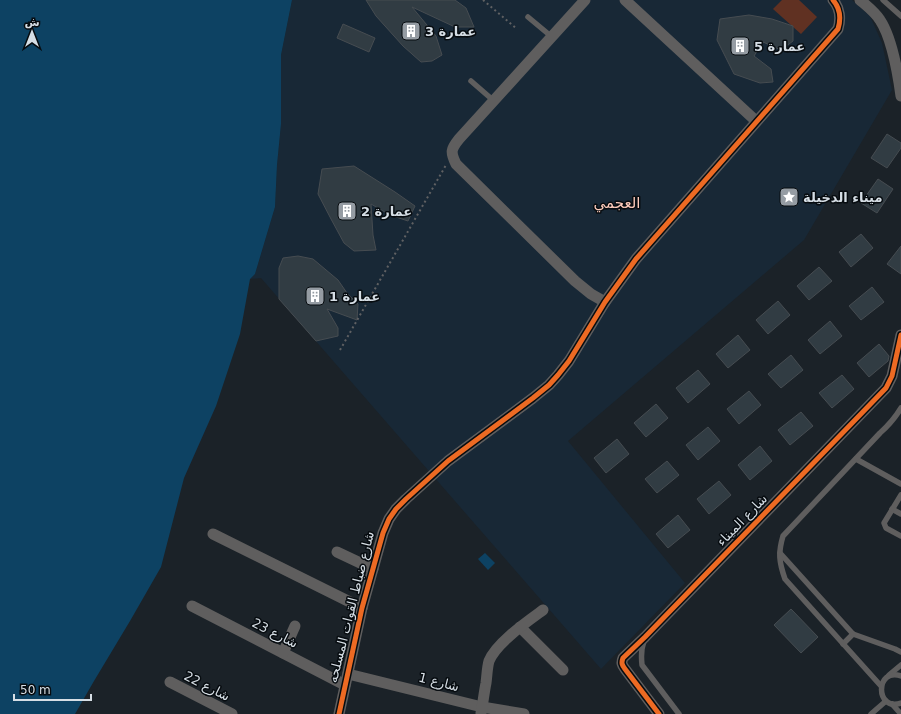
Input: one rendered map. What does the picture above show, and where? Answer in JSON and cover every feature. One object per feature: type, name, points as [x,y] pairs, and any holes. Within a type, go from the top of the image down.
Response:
[{"type":"street","points":[[585,0],[459,139],[453,147],[452,155],[456,164],[575,281],[591,294],[605,302]]},
{"type":"street","points":[[625,0],[756,121]]},
{"type":"street","name":"شارع ضباط القوات المسلحه","points":[[339,714],[362,608],[383,533],[389,519],[406,499],[448,461],[549,385],[569,361],[605,302],[640,254],[838,29],[840,20],[839,12],[833,0]]},
{"type":"street","points":[[860,0],[880,20],[886,32],[896,69],[901,96]]},
{"type":"street","name":"شارع الميناء","points":[[659,714],[625,670],[622,665],[623,658],[886,388],[892,376],[901,335]]},
{"type":"street","points":[[213,534],[362,608]]},
{"type":"street","points":[[337,552],[373,569]]},
{"type":"street","name":"شارع 23","points":[[192,606],[283,653],[347,679]]},
{"type":"street","points":[[481,710],[489,661],[493,653],[520,626],[543,610]]},
{"type":"street","points":[[283,653],[295,626]]},
{"type":"street","points":[[520,626],[563,670]]},
{"type":"street","name":"شارع 1","points":[[347,679],[481,710],[524,714]]},
{"type":"street","name":"شارع 22","points":[[170,682],[232,714]]},
{"type":"lane","points":[[883,0],[901,16]]},
{"type":"lane","points":[[528,17],[552,37]]},
{"type":"lane","points":[[471,81],[494,101]]},
{"type":"lane","points":[[881,686],[785,579],[781,566],[780,553],[784,536],[888,426],[901,408]]},
{"type":"lane","points":[[856,459],[901,484]]},
{"type":"lane","points":[[901,495],[885,520],[884,526],[901,536]]},
{"type":"lane","points":[[892,509],[901,514]]},
{"type":"lane","points":[[780,553],[853,634],[901,652]]},
{"type":"lane","points":[[843,644],[853,634]]},
{"type":"lane","points":[[645,637],[641,655],[642,665],[679,714]]},
{"type":"lane","points":[[897,712],[892,704],[882,696],[881,686],[884,681],[901,665]]},
{"type":"lane","points":[[888,677],[892,675],[901,676]]},
{"type":"lane","points":[[871,714],[886,700]]},
{"type":"lane","points":[[892,704],[901,703]]},
{"type":"path","points":[[483,0],[517,29]]},
{"type":"path","points":[[340,350],[452,155]]},
{"type":"shaded area","points":[[292,0],[852,0],[870,16],[882,43],[892,90],[804,240],[568,441],[685,583],[601,669],[261,278],[250,279],[255,274],[275,207],[281,124],[281,55]]},
{"type":"shaded area","points":[[782,0],[799,0],[817,17],[801,34],[773,9]]},
{"type":"water","points":[[0,0],[292,0],[281,55],[281,124],[275,207],[255,274],[250,279],[240,334],[216,406],[184,478],[161,567],[75,714],[0,714]]},
{"type":"water","points":[[485,553],[495,563],[488,570],[478,559]]},
{"type":"building","name":"عمارة 3","points":[[366,0],[455,0],[466,8],[474,27],[455,27],[412,7],[436,36],[442,55],[432,61],[421,62],[403,46],[376,16]]},
{"type":"building","name":"عمارة 5","points":[[749,15],[772,19],[793,26],[793,41],[781,50],[763,42],[754,56],[771,69],[773,82],[760,83],[734,74],[717,40],[720,19]]},
{"type":"building","points":[[343,24],[375,38],[369,52],[337,38]]},
{"type":"building","points":[[887,134],[901,143],[901,148],[887,168],[871,158]]},
{"type":"building","name":"عمارة 2","points":[[354,166],[415,206],[408,221],[390,215],[371,204],[373,235],[376,250],[354,251],[344,243],[318,194],[322,169]]},
{"type":"building","points":[[878,179],[893,189],[877,213],[861,203]]},
{"type":"building","points":[[861,234],[873,248],[851,267],[839,252]]},
{"type":"building","points":[[901,246],[901,274],[887,264]]},
{"type":"building","name":"عمارة 1","points":[[298,256],[313,259],[338,280],[347,293],[358,304],[357,320],[327,309],[338,328],[338,336],[316,341],[279,299],[279,268],[283,258]]},
{"type":"building","points":[[819,267],[832,281],[809,300],[797,286]]},
{"type":"building","points":[[872,287],[884,302],[861,320],[849,306]]},
{"type":"building","points":[[778,301],[790,315],[768,334],[756,320]]},
{"type":"building","points":[[830,321],[842,336],[820,354],[808,340]]},
{"type":"building","points":[[738,335],[750,350],[728,368],[716,354]]},
{"type":"building","points":[[879,344],[889,356],[888,361],[869,377],[857,363]]},
{"type":"building","points":[[791,355],[803,370],[781,388],[768,374]]},
{"type":"building","points":[[698,370],[710,384],[688,403],[676,388]]},
{"type":"building","points":[[842,375],[854,389],[832,408],[819,393]]},
{"type":"building","points":[[749,391],[761,405],[739,424],[727,409]]},
{"type":"building","points":[[656,404],[668,418],[646,437],[634,423]]},
{"type":"building","points":[[801,412],[813,426],[790,445],[778,430]]},
{"type":"building","points":[[708,427],[720,441],[698,460],[686,445]]},
{"type":"building","points":[[617,439],[629,454],[606,473],[594,458]]},
{"type":"building","points":[[760,446],[772,461],[750,480],[738,465]]},
{"type":"building","points":[[667,461],[679,475],[657,493],[645,479]]},
{"type":"building","points":[[719,481],[731,495],[709,514],[697,499]]},
{"type":"building","points":[[678,515],[690,530],[668,548],[656,534]]},
{"type":"building","points":[[791,609],[818,637],[801,653],[774,625]]},
{"type":"cycle path","points":[[339,714],[362,608],[383,533],[389,519],[406,499],[448,461],[533,398],[549,385],[558,375],[569,361],[605,302],[636,259],[838,29],[839,14],[837,6],[833,0]]},
{"type":"cycle path","points":[[659,714],[623,666],[623,658],[886,388],[892,376],[901,335]]},
{"type":"place","name":"عمارة 3","points":[[411,31]]},
{"type":"place","name":"عمارة 5","points":[[740,46]]},
{"type":"place","name":"ميناء الدخيلة","points":[[789,197]]},
{"type":"place","name":"عمارة 2","points":[[347,211]]},
{"type":"place","name":"عمارة 1","points":[[315,296]]},
{"type":"district","name":"العجمي","points":[[617,203]]}]
